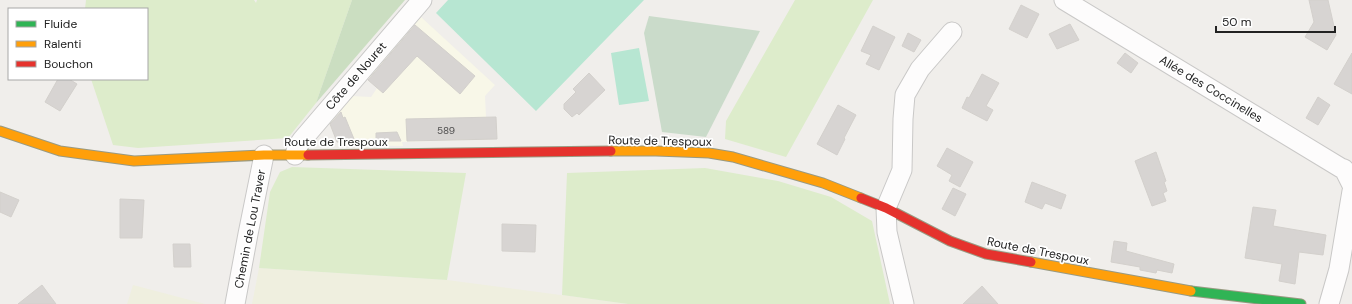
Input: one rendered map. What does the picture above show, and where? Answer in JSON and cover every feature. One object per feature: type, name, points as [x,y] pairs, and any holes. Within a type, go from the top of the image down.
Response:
[{"type":"street","name":"Côte de Nouret","points":[[295,155],[297,147],[302,140],[422,0]]},
{"type":"street","name":"Allée des Coccinelles","points":[[1064,0],[1344,169],[1352,184]]},
{"type":"street","points":[[904,304],[887,232],[886,208],[902,170],[905,95],[920,69],[952,32]]},
{"type":"street","name":"Route de Trespoux","points":[[0,131],[60,151],[134,161],[264,155],[648,151],[709,153],[733,157],[823,183],[886,208],[950,241],[986,254],[1186,290],[1301,304]]},
{"type":"street","name":"Chemin de Lou Traver","points":[[236,304],[264,155]]},
{"type":"street","points":[[1329,304],[1339,269],[1352,191]]},
{"type":"shaded area","points":[[421,17],[495,85],[485,96],[486,117],[496,117],[497,139],[402,142],[403,146],[339,145],[328,121],[351,96],[371,97],[377,88],[367,78]]},
{"type":"green space","points":[[86,0],[254,0],[256,3],[257,0],[352,0],[316,103],[288,138],[138,148],[113,145],[91,80],[148,80],[148,8],[85,8]]},
{"type":"green space","points":[[352,0],[405,0],[316,103]]},
{"type":"green space","points":[[448,0],[644,0],[536,111],[436,13]]},
{"type":"green space","points":[[795,0],[873,0],[786,157],[725,139],[726,121]]},
{"type":"green space","points":[[649,16],[760,31],[706,137],[662,132],[644,33]]},
{"type":"green space","points":[[639,48],[649,101],[619,105],[611,53]]},
{"type":"green space","points":[[292,167],[466,173],[447,280],[259,268],[270,192],[280,172]]},
{"type":"green space","points":[[705,168],[778,181],[831,197],[872,221],[890,304],[628,304],[562,295],[567,173]]},
{"type":"green space","points":[[259,268],[447,280],[628,304],[252,304]]},
{"type":"green space","points":[[133,285],[205,304],[127,304]]},
{"type":"building","points":[[1309,0],[1328,0],[1336,35],[1327,50],[1305,37],[1314,22]]},
{"type":"building","points":[[1021,5],[1039,14],[1027,38],[1009,29]]},
{"type":"building","points":[[1070,24],[1079,40],[1057,49],[1049,34]]},
{"type":"building","points":[[415,25],[475,76],[460,94],[417,56],[383,93],[368,80]]},
{"type":"building","points":[[873,26],[895,37],[879,70],[866,64],[871,55],[861,51]]},
{"type":"building","points":[[908,33],[921,40],[914,52],[902,46]]},
{"type":"building","points":[[1125,53],[1138,63],[1131,73],[1117,63]]},
{"type":"building","points":[[1352,53],[1352,94],[1334,84]]},
{"type":"building","points":[[589,73],[605,90],[579,115],[577,113],[572,117],[564,109],[564,104],[576,92],[573,89]]},
{"type":"building","points":[[982,74],[999,83],[986,106],[993,110],[987,121],[962,108],[967,97],[969,98]]},
{"type":"building","points":[[57,80],[71,80],[77,84],[60,111],[45,102]]},
{"type":"building","points":[[1318,97],[1330,105],[1318,125],[1306,118]]},
{"type":"building","points":[[838,105],[856,115],[837,155],[817,144]]},
{"type":"building","points":[[341,112],[343,118],[345,117],[354,139],[348,142],[337,142],[330,124]]},
{"type":"building","points":[[496,117],[497,139],[407,141],[406,119]]},
{"type":"building","points":[[397,132],[401,141],[376,141],[376,133]]},
{"type":"building","points":[[947,148],[973,162],[960,187],[949,181],[952,175],[937,166]]},
{"type":"building","points":[[1156,152],[1166,181],[1164,182],[1167,191],[1163,193],[1166,201],[1152,206],[1135,161]]},
{"type":"building","points":[[1032,182],[1066,195],[1061,209],[1045,203],[1042,209],[1025,202]]},
{"type":"building","points":[[953,188],[966,194],[955,216],[942,209]]},
{"type":"building","points":[[0,192],[19,200],[11,217],[0,212]]},
{"type":"building","points":[[120,199],[144,200],[142,238],[120,238]]},
{"type":"building","points":[[1253,207],[1276,210],[1273,226],[1326,235],[1323,255],[1299,252],[1295,284],[1279,281],[1282,264],[1245,258]]},
{"type":"building","points":[[502,224],[536,225],[535,252],[502,251]]},
{"type":"building","points":[[1114,241],[1127,243],[1126,251],[1174,264],[1172,273],[1157,270],[1156,273],[1140,270],[1140,267],[1111,262]]},
{"type":"building","points":[[173,244],[190,244],[191,267],[174,267]]},
{"type":"building","points":[[42,285],[56,304],[18,304]]},
{"type":"building","points":[[982,286],[998,304],[963,304]]},
{"type":"traffic: fast","points":[[1191,291],[1301,304]]},
{"type":"traffic: slow","points":[[0,131],[60,151],[134,161],[264,155],[308,155]]},
{"type":"traffic: slow","points":[[611,151],[709,153],[733,157],[823,183],[861,198]]},
{"type":"traffic: slow","points":[[1031,262],[1191,291]]},
{"type":"traffic: jam","points":[[308,155],[611,151]]},
{"type":"traffic: jam","points":[[861,198],[886,208],[950,241],[986,254],[1031,262]]}]
